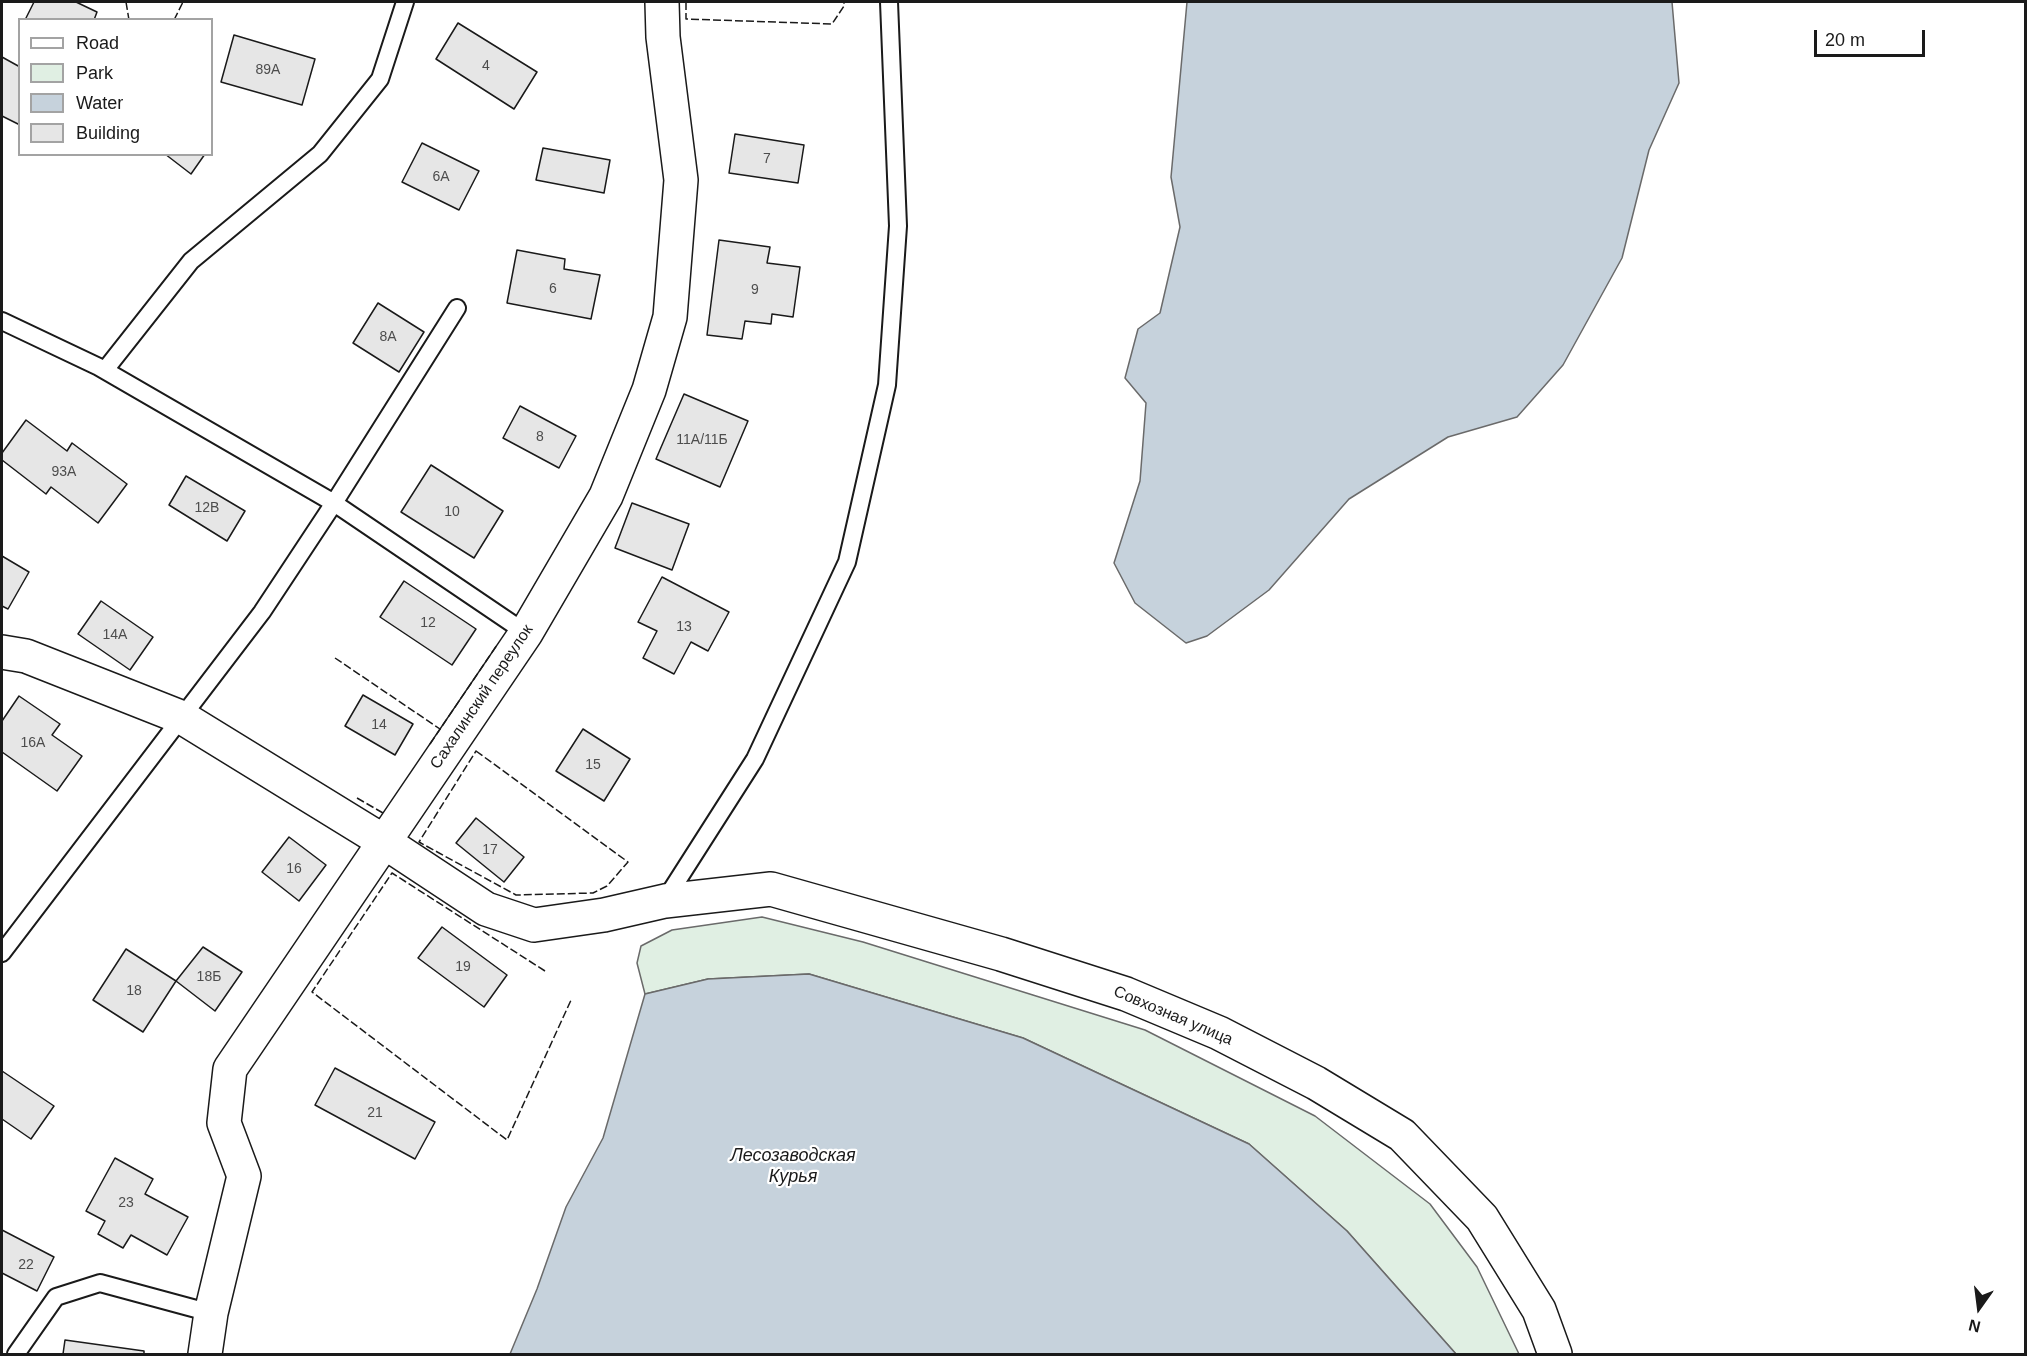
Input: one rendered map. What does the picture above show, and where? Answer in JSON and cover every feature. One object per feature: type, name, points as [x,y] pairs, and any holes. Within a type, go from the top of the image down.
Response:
[{"type":"street","name":"Сахалинский переулок","points":[[205,1354],[210,1313],[244,1176],[224,1123],[230,1069],[526,633],[606,496],[649,390],[670,317],[681,180],[663,37],[662,2]]},
{"type":"street","name":"Совхозная улица","points":[[2,652],[26,656],[183,718],[383,841],[486,909],[534,925],[604,915],[665,901],[771,889],[1001,954],[1126,994],[1229,1038],[1316,1083],[1402,1135],[1482,1218],[1539,1310],[1555,1354]]},
{"type":"lane","points":[[105,370],[191,261],[320,154],[380,79],[405,2]]},
{"type":"lane","points":[[665,901],[755,759],[847,562],[887,373],[898,226],[889,2]]},
{"type":"lane","points":[[2,953],[262,612],[334,503],[456,308]]},
{"type":"lane","points":[[2,321],[105,370],[334,503],[526,633]]},
{"type":"lane","points":[[16,1354],[56,1297],[100,1282],[210,1313]]},
{"type":"green space","points":[[762,917],[863,942],[1145,1030],[1315,1116],[1430,1204],[1477,1267],[1519,1354],[1456,1354],[1347,1231],[1249,1144],[1023,1038],[809,974],[708,979],[645,994],[637,963],[641,946],[672,930]]},
{"type":"water","points":[[1187,2],[1672,2],[1679,83],[1649,150],[1622,258],[1563,365],[1517,417],[1448,437],[1349,499],[1269,590],[1207,636],[1186,643],[1135,603],[1114,563],[1140,481],[1146,403],[1125,378],[1138,329],[1160,313],[1180,227],[1171,177]]},
{"type":"water","name":"Лесозаводская Курья","points":[[809,974],[1023,1038],[1249,1144],[1347,1231],[1456,1354],[510,1354],[537,1289],[566,1207],[603,1138],[645,994],[708,979]]},
{"type":"building","points":[[34,2],[76,2],[97,12],[95,18],[26,18]]},
{"type":"building","points":[[458,23],[537,72],[514,109],[436,59]]},
{"type":"building","points":[[234,35],[315,59],[302,105],[221,82]]},
{"type":"building","points":[[2,57],[18,66],[18,124],[2,116]]},
{"type":"building","points":[[735,134],[804,145],[798,183],[729,173]]},
{"type":"building","points":[[422,143],[479,171],[459,210],[402,182]]},
{"type":"building","points":[[543,148],[610,160],[604,193],[536,180]]},
{"type":"building","points":[[168,156],[204,156],[191,174]]},
{"type":"building","points":[[719,240],[770,247],[767,263],[800,267],[793,317],[772,314],[771,324],[745,321],[742,339],[707,335]]},
{"type":"building","points":[[517,250],[565,259],[564,269],[600,275],[591,319],[507,303]]},
{"type":"building","points":[[378,303],[424,332],[399,372],[353,343]]},
{"type":"building","points":[[684,394],[748,421],[720,487],[656,459]]},
{"type":"building","points":[[520,406],[576,436],[559,468],[503,438]]},
{"type":"building","points":[[26,420],[67,451],[72,443],[127,484],[98,523],[51,487],[46,494],[2,460],[2,453]]},
{"type":"building","points":[[431,465],[503,511],[474,558],[401,512]]},
{"type":"building","points":[[186,476],[245,511],[227,541],[169,505]]},
{"type":"building","points":[[632,503],[689,524],[672,570],[615,548]]},
{"type":"building","points":[[2,556],[29,572],[8,609],[2,606]]},
{"type":"building","points":[[662,577],[729,612],[708,651],[691,642],[674,674],[643,658],[657,631],[638,622]]},
{"type":"building","points":[[404,581],[476,629],[452,665],[380,617]]},
{"type":"building","points":[[101,601],[153,637],[130,670],[78,634]]},
{"type":"building","points":[[363,695],[413,724],[395,755],[345,726]]},
{"type":"building","points":[[19,696],[60,724],[52,735],[82,756],[57,791],[2,752],[2,721]]},
{"type":"building","points":[[583,729],[630,759],[604,801],[556,771]]},
{"type":"building","points":[[476,818],[524,857],[504,882],[456,843]]},
{"type":"building","points":[[289,837],[326,865],[299,901],[262,872]]},
{"type":"building","points":[[442,927],[507,975],[484,1007],[418,958]]},
{"type":"building","points":[[203,947],[242,972],[215,1011],[176,981]]},
{"type":"building","points":[[126,949],[176,981],[143,1032],[93,1000]]},
{"type":"building","points":[[335,1068],[435,1122],[415,1159],[315,1105]]},
{"type":"building","points":[[2,1071],[54,1106],[31,1139],[2,1119]]},
{"type":"building","points":[[115,1158],[153,1179],[145,1194],[188,1217],[167,1255],[131,1235],[123,1248],[98,1234],[105,1221],[86,1211]]},
{"type":"building","points":[[2,1230],[54,1257],[37,1291],[2,1273]]},
{"type":"building","points":[[65,1340],[144,1351],[144,1354],[63,1354]]},
{"type":"fence","points":[[126,2],[129,18]]},
{"type":"fence","points":[[175,18],[183,2]]},
{"type":"fence","points":[[686,2],[686,19],[832,24],[844,6],[844,2]]},
{"type":"fence","points":[[430,744],[497,645]]},
{"type":"fence","points":[[335,658],[440,729]]},
{"type":"fence","points":[[476,751],[628,862],[607,886],[593,893],[516,895],[419,842],[476,751]]},
{"type":"fence","points":[[357,798],[383,813],[385,811]]},
{"type":"fence","points":[[545,971],[392,873],[312,992],[507,1140],[572,998]]}]
